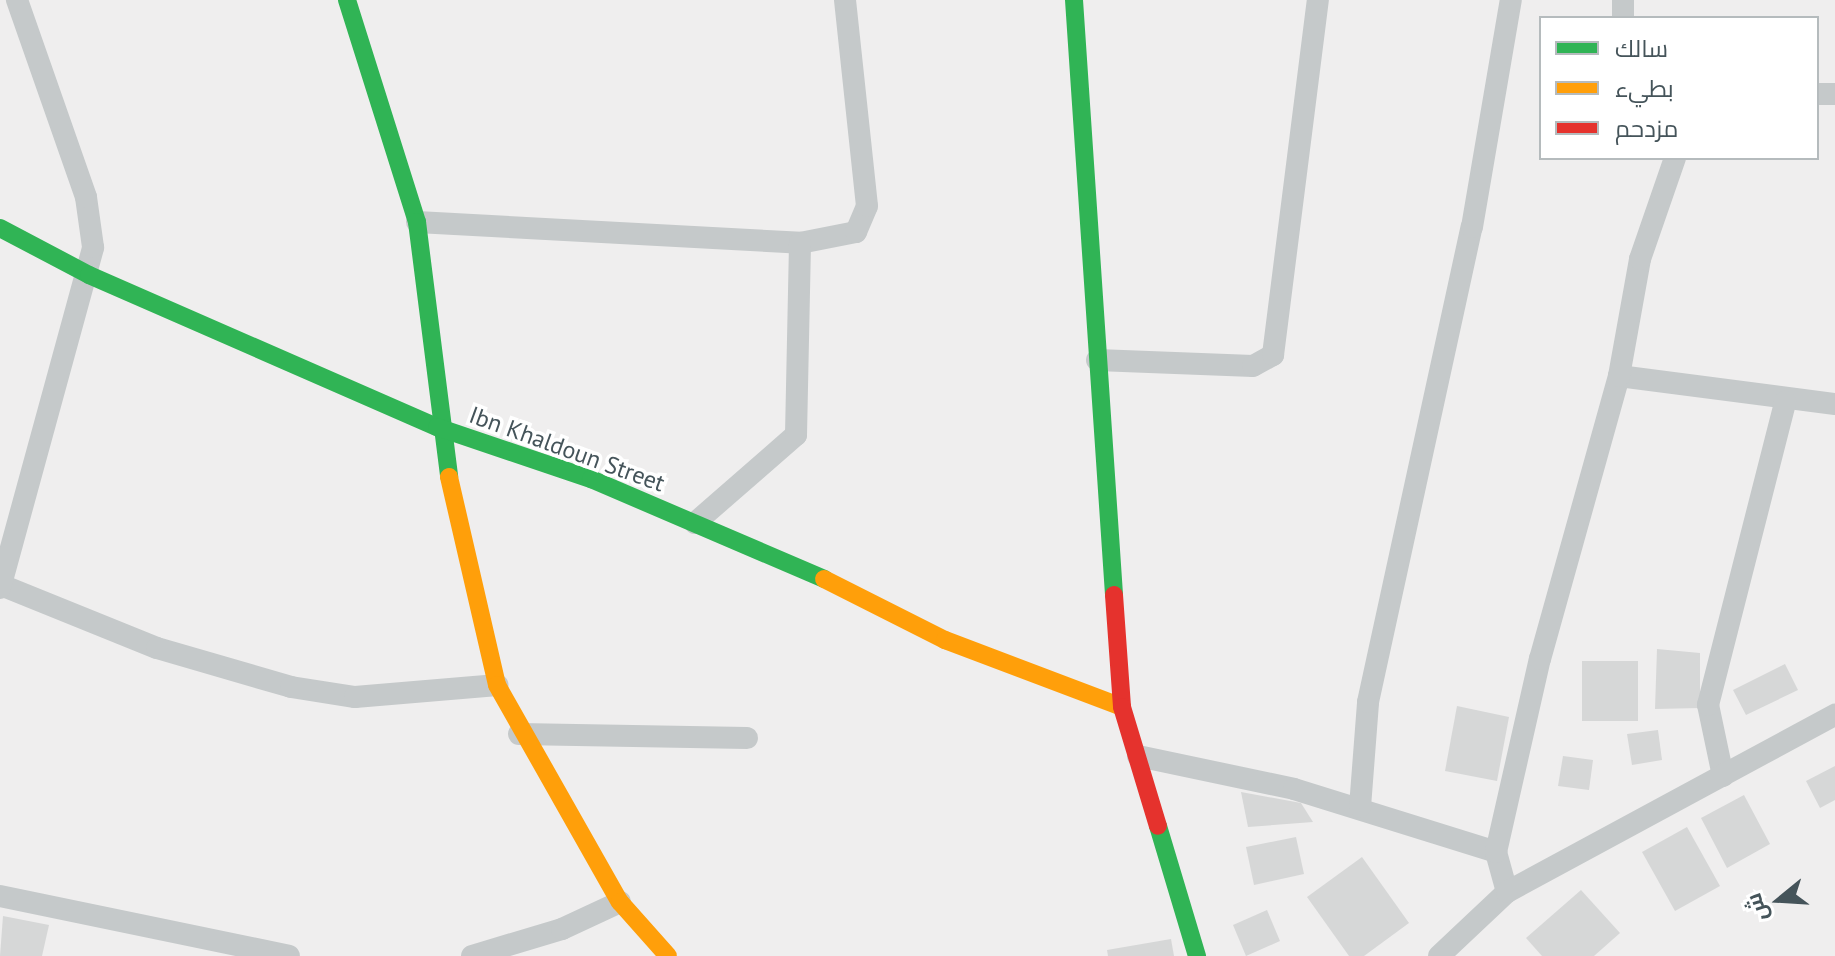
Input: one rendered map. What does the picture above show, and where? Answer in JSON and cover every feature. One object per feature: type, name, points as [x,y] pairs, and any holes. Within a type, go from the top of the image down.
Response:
[{"type":"street","points":[[17,0],[86,197],[89,275],[59,359],[0,587],[157,648],[291,687],[355,697],[497,685]]},
{"type":"street","points":[[347,0],[417,222],[437,427],[497,685],[519,734],[620,902],[668,956]]},
{"type":"street","points":[[417,222],[800,243],[856,232],[867,206],[845,0]]},
{"type":"street","points":[[1074,0],[1122,707],[1197,956]]},
{"type":"street","points":[[1097,360],[1253,366],[1273,355],[1318,0]]},
{"type":"street","points":[[1360,807],[1368,702],[1472,227],[1511,0]]},
{"type":"street","points":[[1507,892],[1496,852],[1586,474],[1619,376],[1629,302],[1674,160]]},
{"type":"street","name":"Ibn Khaldoun Street","points":[[0,228],[89,275],[437,427],[695,523],[945,640],[1122,707]]},
{"type":"street","points":[[695,523],[796,435],[800,243]]},
{"type":"street","points":[[1619,376],[1785,402],[1835,404]]},
{"type":"street","points":[[1723,776],[1708,705],[1785,402]]},
{"type":"street","points":[[1439,956],[1507,892],[1835,715]]},
{"type":"street","points":[[519,734],[747,738]]},
{"type":"street","points":[[1138,756],[1360,807],[1496,852]]},
{"type":"street","points":[[0,896],[289,956]]},
{"type":"street","points":[[472,956],[562,929],[620,902]]},
{"type":"building","points":[[1657,649],[1700,653],[1700,708],[1655,709]]},
{"type":"building","points":[[1582,661],[1638,661],[1638,721],[1582,721]]},
{"type":"building","points":[[1785,664],[1798,690],[1746,715],[1733,690]]},
{"type":"building","points":[[1457,706],[1509,717],[1497,781],[1445,771]]},
{"type":"building","points":[[1658,730],[1662,760],[1632,765],[1627,734]]},
{"type":"building","points":[[1563,756],[1593,760],[1589,790],[1558,786]]},
{"type":"building","points":[[1835,766],[1835,800],[1820,808],[1806,781]]},
{"type":"building","points":[[1241,792],[1301,803],[1313,822],[1248,827]]},
{"type":"building","points":[[1744,795],[1770,844],[1727,868],[1701,818]]},
{"type":"building","points":[[1687,827],[1720,886],[1675,911],[1642,852]]},
{"type":"building","points":[[1296,837],[1304,874],[1254,885],[1246,847]]},
{"type":"building","points":[[1362,857],[1409,923],[1364,956],[1349,956],[1307,897]]},
{"type":"building","points":[[1581,890],[1620,933],[1594,956],[1542,956],[1526,938]]},
{"type":"building","points":[[1267,910],[1280,941],[1246,956],[1233,925]]},
{"type":"building","points":[[3,916],[49,925],[42,956],[0,956]]},
{"type":"building","points":[[1171,939],[1174,956],[1108,956],[1107,950]]},
{"type":"traffic: fast","points":[[347,0],[417,222],[449,477]]},
{"type":"traffic: fast","points":[[1074,0],[1114,595]]},
{"type":"traffic: fast","points":[[0,228],[89,275],[437,427],[591,479],[824,579]]},
{"type":"traffic: fast","points":[[1158,826],[1197,956]]},
{"type":"traffic: slow","points":[[449,477],[497,685],[620,902],[668,956]]},
{"type":"traffic: slow","points":[[824,579],[945,640],[1122,707]]},
{"type":"traffic: jam","points":[[1114,595],[1122,707],[1158,826]]}]
